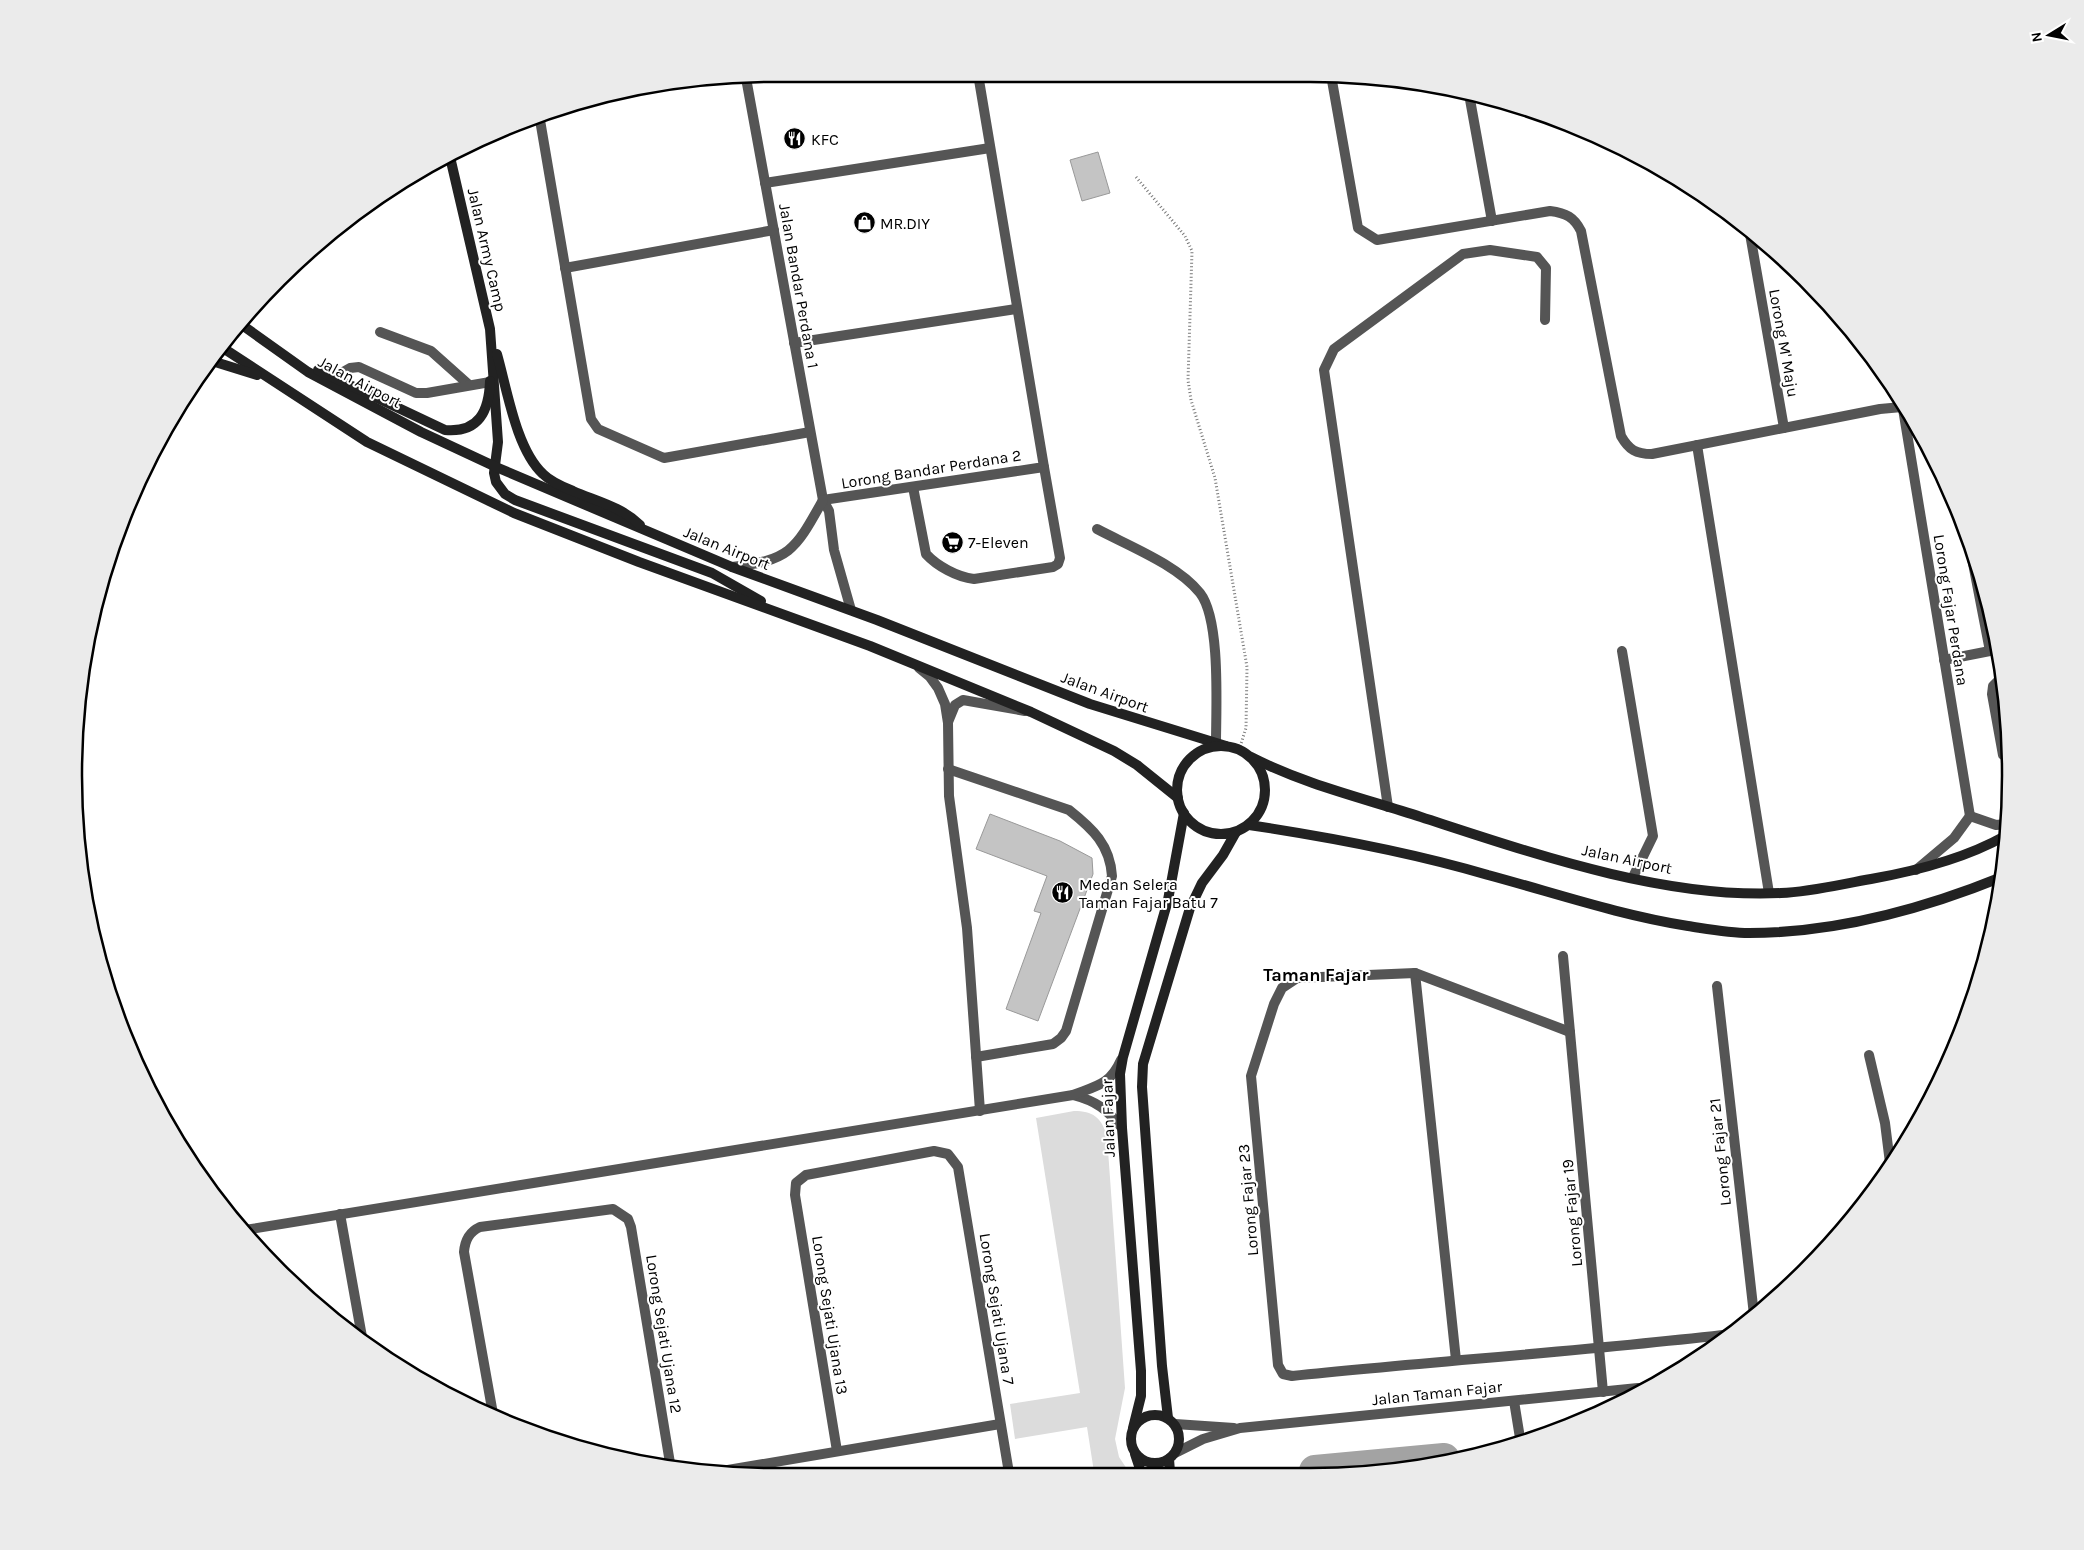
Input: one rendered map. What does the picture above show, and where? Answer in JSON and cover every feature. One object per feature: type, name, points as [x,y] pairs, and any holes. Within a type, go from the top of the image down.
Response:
[{"type":"main road","name":"Jalan Army Camp","points":[[451,163],[490,329],[492,350]]},
{"type":"main road","name":"Jalan Airport","points":[[246,328],[308,372],[420,432],[496,467],[732,567],[851,610],[1090,704],[1221,744]]},
{"type":"main road","points":[[490,329],[514,416],[534,464],[544,475],[558,484],[628,513],[645,530]]},
{"type":"main road","points":[[285,356],[334,377],[444,430],[452,431],[462,430],[478,420],[488,403],[492,350]]},
{"type":"main road","points":[[492,350],[498,421],[496,467],[494,473],[496,482],[505,494],[515,500],[712,573],[786,616]]},
{"type":"main road","points":[[227,351],[367,442],[514,513],[916,665],[1031,712],[1114,751],[1137,765],[1178,798]]},
{"type":"main road","points":[[219,363],[270,378]]},
{"type":"main road","points":[[1221,744],[1239,750],[1251,758],[1260,769],[1265,784],[1264,799],[1259,813],[1249,825],[1236,832],[1221,834],[1206,832],[1193,824],[1184,813],[1178,798],[1179,778],[1189,760],[1206,749],[1221,744]]},
{"type":"main road","name":"Jalan Airport","points":[[1251,758],[1288,776],[1594,870],[1699,889],[1769,893],[1807,890],[1914,871],[1973,851],[1998,839]]},
{"type":"main road","name":"Jalan Fajar","points":[[1133,1428],[1141,1396],[1141,1371],[1122,1128],[1120,1074],[1122,1057],[1168,900],[1184,813]]},
{"type":"main road","points":[[1249,825],[1302,832],[1448,864],[1612,911],[1661,921],[1748,933],[1824,927],[1892,913],[1954,895],[1993,879]]},
{"type":"main road","points":[[1170,1468],[1172,1456],[1180,1438],[1165,1402],[1142,1088],[1143,1064],[1190,908],[1202,883],[1223,855],[1236,832]]},
{"type":"main road","points":[[1140,1468],[1131,1436],[1133,1428],[1138,1421],[1153,1414],[1172,1421]]},
{"type":"main road","points":[[1135,1452],[1147,1462],[1162,1462],[1172,1456]]},
{"type":"street","points":[[913,486],[926,554],[932,560],[963,578],[974,579],[1053,567],[1058,564],[1060,558],[1016,309],[979,82]]},
{"type":"street","name":"Jalan Bandar Perdana 1","points":[[747,83],[823,500],[829,512],[834,550],[851,610]]},
{"type":"street","points":[[1332,83],[1358,228],[1378,240],[1550,211],[1569,215],[1576,222],[1581,231],[1621,436],[1631,450],[1640,454],[1652,454],[1880,409],[1896,408]]},
{"type":"street","points":[[1470,102],[1492,221]]},
{"type":"street","points":[[541,123],[591,419],[598,429],[664,458],[810,432]]},
{"type":"street","points":[[765,183],[990,148]]},
{"type":"street","points":[[565,268],[774,230]]},
{"type":"street","name":"Lorong M' Maju","points":[[1751,242],[1784,428]]},
{"type":"street","points":[[1388,807],[1324,370],[1334,349],[1464,254],[1490,250],[1537,258],[1546,268],[1545,320]]},
{"type":"street","points":[[794,343],[1016,309]]},
{"type":"street","points":[[380,332],[431,351],[468,384]]},
{"type":"street","points":[[334,377],[350,368],[358,367],[416,392],[427,393],[468,384],[490,382]]},
{"type":"street","name":"Lorong Fajar Perdana","points":[[1905,423],[1970,816]]},
{"type":"street","points":[[1697,445],[1769,893]]},
{"type":"street","name":"Lorong Bandar Perdana 2","points":[[823,500],[1044,467]]},
{"type":"street","points":[[732,567],[756,564],[785,554],[795,546],[823,500]]},
{"type":"street","points":[[1098,529],[1184,577],[1201,594],[1211,619],[1221,744]]},
{"type":"street","points":[[1622,651],[1653,836],[1633,877]]},
{"type":"street","points":[[1944,660],[1990,652]]},
{"type":"street","points":[[916,665],[930,677],[938,688],[945,704],[948,723],[948,769],[967,928],[980,1110]]},
{"type":"street","points":[[1996,683],[1993,686],[1992,694],[2000,741]]},
{"type":"street","points":[[948,723],[955,705],[963,700],[1031,712]]},
{"type":"street","points":[[948,769],[1069,810],[1104,845],[1111,858],[1112,876],[1066,1031],[1053,1044],[976,1057]]},
{"type":"street","points":[[1914,871],[1954,838],[1970,816],[2000,825]]},
{"type":"street","name":"Lorong Fajar 19","points":[[1563,956],[1603,1392]]},
{"type":"street","points":[[1456,1360],[1415,973],[1570,1032]]},
{"type":"street","name":"Lorong Fajar 23","points":[[1415,973],[1297,978],[1282,988],[1274,1004],[1252,1076],[1278,1365],[1283,1374],[1292,1376],[1456,1360],[1599,1349],[1715,1336]]},
{"type":"street","name":"Lorong Fajar 21","points":[[1716,986],[1753,1306]]},
{"type":"street","points":[[1869,1054],[1885,1123],[1889,1154]]},
{"type":"street","points":[[252,1229],[1073,1095],[1105,1083],[1116,1072],[1122,1057]]},
{"type":"street","points":[[1073,1095],[1101,1105],[1122,1128]]},
{"type":"street","name":"Lorong Sejati Ujana 13","points":[[837,1451],[795,1195],[796,1183],[806,1175],[934,1151],[948,1154]]},
{"type":"street","name":"Lorong Sejati Ujana 7","points":[[948,1154],[958,1167],[1008,1468]]},
{"type":"street","name":"Lorong Sejati Ujana 12","points":[[492,1406],[464,1252],[467,1237],[473,1230],[490,1226],[606,1208],[622,1213],[628,1219],[631,1227],[669,1459]]},
{"type":"street","points":[[340,1214],[358,1328]]},
{"type":"street","name":"Jalan Taman Fajar","points":[[1240,1428],[1628,1389]]},
{"type":"street","points":[[1514,1401],[1519,1435]]},
{"type":"street","points":[[1172,1421],[1240,1428]]},
{"type":"street","points":[[746,1467],[1000,1424]]},
{"type":"street","points":[[1172,1456],[1203,1439],[1240,1428]]},
{"type":"path","points":[[1136,177],[1185,236],[1192,251],[1187,346],[1188,380],[1191,400],[1215,478],[1247,667],[1246,728],[1239,750]]},
{"type":"shaded area","points":[[1074,1111],[1086,1112],[1099,1120],[1107,1136],[1125,1388],[1115,1439],[1119,1457],[1126,1468],[1093,1468],[1087,1427],[1015,1439],[1010,1404],[1080,1393],[1036,1118]]},
{"type":"building","points":[[1098,152],[1110,193],[1082,201],[1070,160]]},
{"type":"building","points":[[990,814],[1060,841],[1092,858],[1093,874],[1038,1021],[1006,1009],[1041,913],[1034,911],[1047,876],[976,849]]},
{"type":"place","name":"KFC","points":[[795,139]]},
{"type":"place","name":"MR.DIY","points":[[864,223]]},
{"type":"place","name":"7-Eleven","points":[[952,542]]},
{"type":"place","name":"Medan Selera Taman Fajar Batu 7","points":[[1063,893]]},
{"type":"district","name":"Taman Fajar","points":[[1316,975]]}]
